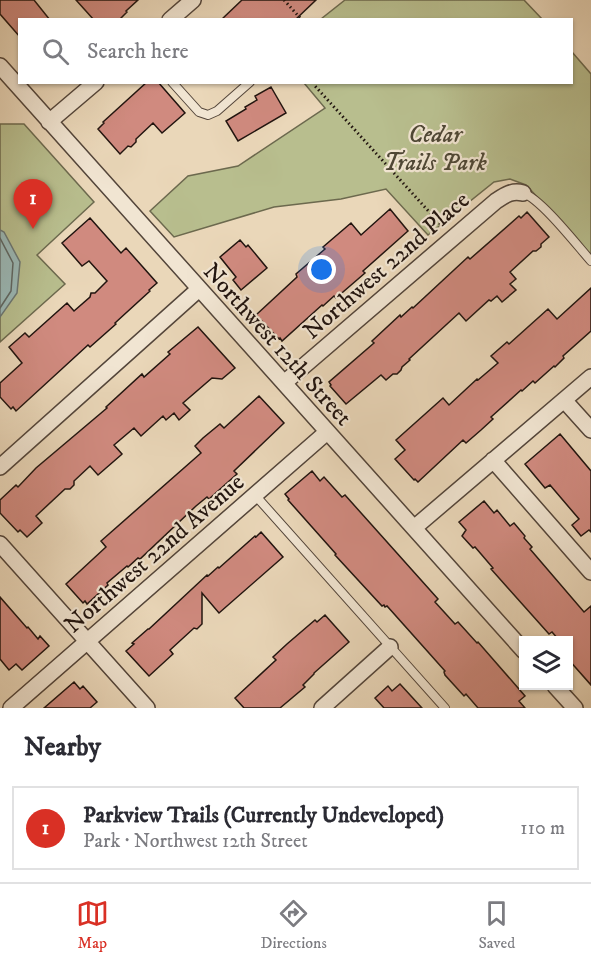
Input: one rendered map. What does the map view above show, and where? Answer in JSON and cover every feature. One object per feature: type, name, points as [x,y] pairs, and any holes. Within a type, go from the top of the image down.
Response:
[{"type":"street","points":[[172,18],[193,0]]},
{"type":"street","name":"Northwest 12th Street","points":[[0,66],[519,645]]},
{"type":"street","points":[[50,122],[94,84]]},
{"type":"street","name":"Northwest 22nd Place","points":[[284,383],[496,201],[515,191],[523,193]]},
{"type":"street","points":[[0,467],[199,289]]},
{"type":"street","points":[[414,528],[591,377]]},
{"type":"street","points":[[564,400],[591,430]]},
{"type":"street","name":"Northwest 22nd Avenue","points":[[11,708],[327,432]]},
{"type":"street","points":[[493,460],[591,573]]},
{"type":"street","points":[[0,544],[147,708]]},
{"type":"street","points":[[322,708],[390,647]]},
{"type":"street","points":[[559,690],[575,708]]},
{"type":"lane","points":[[174,84],[199,112],[208,115],[217,111],[248,84]]},
{"type":"lane","points":[[523,193],[539,204],[591,261]]},
{"type":"lane","points":[[255,495],[445,708]]},
{"type":"path","points":[[284,0],[300,18]]},
{"type":"path","points":[[314,84],[453,238]]},
{"type":"green space","points":[[345,0],[524,0],[541,18],[322,18]]},
{"type":"green space","name":"Cedar Trails Park","points":[[573,53],[591,74],[591,255],[526,185],[510,179],[494,182],[428,235],[386,189],[341,199],[274,207],[174,237],[150,211],[188,176],[238,166],[325,108],[305,84],[573,84]]},
{"type":"green space","points":[[0,124],[24,124],[94,202],[37,255],[65,284],[0,342]]},
{"type":"water","points":[[0,230],[4,232],[20,262],[17,293],[0,317]]},
{"type":"building","points":[[0,0],[34,0],[48,18],[18,18],[18,35],[0,14]]},
{"type":"building","points":[[76,0],[138,0],[121,18],[92,18]]},
{"type":"building","points":[[242,0],[316,0],[297,18],[223,18]]},
{"type":"building","points":[[145,84],[160,84],[185,113],[162,133],[153,123],[131,147],[128,146],[120,154],[98,129]]},
{"type":"building","points":[[271,87],[286,113],[238,141],[226,121],[246,109],[245,107],[257,100],[255,96]]},
{"type":"building","points":[[390,209],[408,231],[336,298],[334,296],[322,305],[282,341],[279,339],[256,315],[297,277],[296,274],[325,249],[323,247],[351,223],[361,235]]},
{"type":"building","points":[[527,212],[549,237],[541,244],[541,247],[533,251],[510,272],[516,279],[510,284],[516,290],[502,302],[497,296],[489,300],[466,321],[459,313],[409,359],[397,374],[393,374],[386,380],[381,375],[346,404],[329,382],[374,343],[372,341],[400,315],[401,317],[413,308],[468,257],[470,259],[519,216],[521,218]]},
{"type":"building","points":[[90,218],[121,253],[126,248],[157,283],[116,324],[90,347],[88,345],[16,411],[0,397],[0,383],[22,363],[9,347],[25,333],[29,337],[67,303],[74,311],[90,297],[91,293],[95,293],[107,281],[89,261],[82,266],[62,243]]},
{"type":"building","points":[[240,240],[246,247],[248,245],[267,268],[241,290],[233,280],[236,277],[220,257]]},
{"type":"building","points":[[591,288],[591,331],[563,356],[564,358],[555,367],[535,383],[533,381],[521,390],[466,443],[463,440],[418,482],[414,480],[395,459],[405,450],[396,440],[443,398],[449,405],[498,363],[491,356],[507,342],[509,344],[548,309],[557,319]]},
{"type":"building","points":[[198,327],[235,368],[222,379],[212,378],[183,403],[190,410],[179,420],[174,413],[166,420],[163,416],[141,436],[134,428],[114,445],[121,455],[98,475],[90,466],[74,481],[70,489],[65,489],[36,516],[42,523],[27,537],[20,530],[18,532],[0,513],[0,500],[16,485],[18,487],[36,468],[107,408],[142,374],[144,377],[170,354],[168,352]]},
{"type":"building","points":[[259,396],[284,423],[234,471],[237,474],[209,499],[207,497],[196,506],[140,559],[138,558],[127,566],[107,583],[108,585],[87,604],[85,601],[83,603],[66,584],[106,547],[101,541],[201,453],[195,446],[203,438],[220,424],[224,428]]},
{"type":"building","points":[[560,434],[591,471],[591,532],[589,530],[581,536],[572,525],[579,519],[550,485],[545,488],[525,464]]},
{"type":"building","points":[[312,471],[320,481],[324,477],[342,497],[345,495],[438,599],[435,602],[455,624],[458,622],[478,642],[525,696],[519,701],[525,708],[478,708],[466,694],[464,696],[445,675],[445,671],[387,606],[382,606],[335,555],[285,494]]},
{"type":"building","points":[[484,501],[494,513],[497,510],[510,526],[514,523],[532,547],[530,549],[584,612],[591,606],[591,685],[573,665],[573,636],[556,636],[552,632],[549,634],[491,569],[493,568],[475,547],[473,548],[462,536],[466,530],[459,522]]},
{"type":"building","points":[[261,532],[283,557],[219,613],[202,593],[202,624],[197,629],[194,628],[170,650],[173,654],[149,676],[126,651],[134,644],[132,643],[207,575],[219,568]]},
{"type":"building","points":[[0,597],[38,639],[40,636],[49,646],[22,670],[16,664],[9,670],[0,659]]},
{"type":"building","points":[[325,615],[349,642],[314,673],[303,685],[305,687],[280,708],[244,708],[235,698],[276,660],[273,657],[287,644],[315,620],[317,622]]},
{"type":"building","points":[[74,682],[80,689],[83,686],[97,702],[90,708],[44,708]]},
{"type":"building","points":[[400,684],[422,708],[384,708],[375,698],[388,686],[392,691]]},
{"type":"place","name":"Parkview Trails (Currently Undeveloped)","points":[[33,229]]}]
